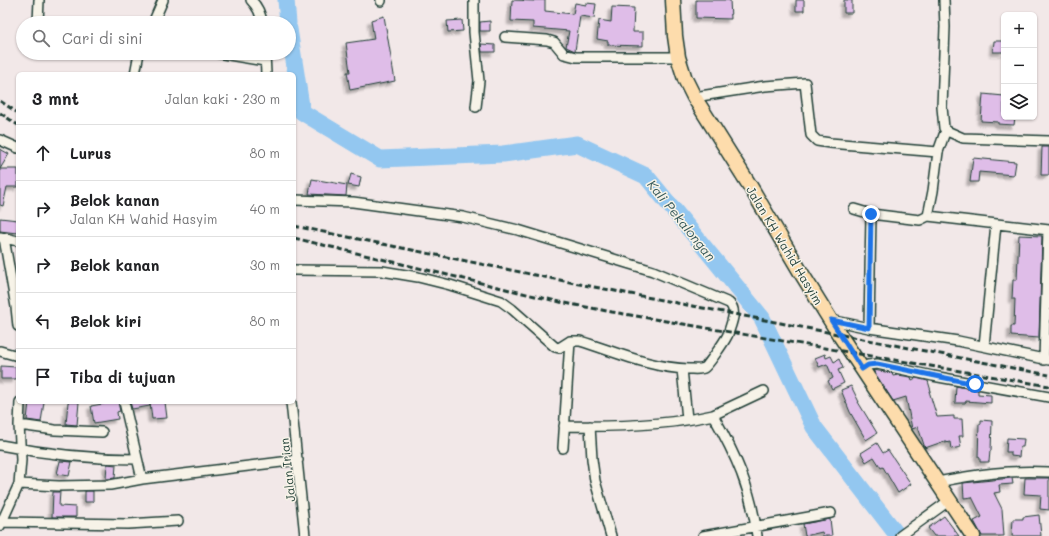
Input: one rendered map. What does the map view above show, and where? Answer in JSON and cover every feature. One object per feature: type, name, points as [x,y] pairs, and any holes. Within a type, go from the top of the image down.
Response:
[{"type":"main road","name":"Jalan KH Wahid Hasyim","points":[[673,0],[675,36],[678,56],[683,74],[694,97],[750,186],[800,271],[862,369],[973,536]]},
{"type":"street","points":[[38,16],[39,0]]},
{"type":"street","points":[[156,16],[163,0]]},
{"type":"street","points":[[251,0],[255,3],[262,16]]},
{"type":"street","points":[[474,0],[474,32],[479,80],[476,107]]},
{"type":"street","points":[[944,0],[945,27],[942,107],[943,123],[947,131],[963,138],[1049,142]]},
{"type":"street","points":[[504,37],[547,40],[554,42],[564,54],[576,57],[678,56]]},
{"type":"street","points":[[134,72],[137,60]]},
{"type":"street","points":[[265,60],[266,72]]},
{"type":"street","points":[[694,97],[766,86],[805,83],[811,136],[815,140],[830,143],[938,152]]},
{"type":"street","points":[[928,216],[938,152],[947,131]]},
{"type":"street","points":[[0,140],[16,147]]},
{"type":"street","points":[[296,200],[353,202],[463,217],[518,230],[653,271],[729,303],[733,306],[734,311],[728,337],[717,350],[707,366],[704,368],[682,369],[657,366],[580,341],[570,341],[559,348],[555,347],[512,309],[501,302],[485,295],[438,282],[382,271],[296,270]]},
{"type":"street","points":[[831,320],[869,328],[984,346],[1046,360],[1049,230],[928,216],[920,220],[871,214],[854,209]]},
{"type":"street","points":[[869,328],[871,214]]},
{"type":"street","points":[[984,346],[996,224]]},
{"type":"street","points":[[16,240],[2,237],[16,302]]},
{"type":"street","points":[[562,448],[570,341]]},
{"type":"street","points":[[0,351],[16,355]]},
{"type":"street","points":[[862,369],[868,365],[877,364],[933,376],[1049,397]]},
{"type":"street","points":[[682,369],[687,419]]},
{"type":"street","points":[[564,426],[656,423],[687,419],[713,414],[764,391]]},
{"type":"street","points":[[20,404],[19,425],[21,460],[19,484],[1,524],[128,524],[178,521]]},
{"type":"street","points":[[124,404],[142,479]]},
{"type":"street","name":"Jalan Irian","points":[[291,404],[305,536]]},
{"type":"street","points":[[713,414],[742,472],[746,483],[756,532]]},
{"type":"street","points":[[19,425],[55,430],[102,432]]},
{"type":"street","points":[[590,426],[595,481],[611,536]]},
{"type":"street","points":[[0,445],[20,449],[110,459],[137,459]]},
{"type":"street","points":[[19,484],[59,486],[110,485],[142,479],[298,460]]},
{"type":"street","points":[[938,482],[994,472],[1049,472]]},
{"type":"street","points":[[900,536],[919,524],[950,500]]},
{"type":"street","points":[[703,536],[756,532],[831,513]]},
{"type":"building","points":[[512,0],[545,0],[545,11],[573,14],[575,3],[586,5],[586,3],[596,4],[594,18],[580,16],[575,51],[566,47],[569,31],[533,28],[533,22],[511,21]]},
{"type":"building","points":[[696,0],[730,0],[731,19],[696,18]]},
{"type":"building","points":[[796,0],[804,0],[804,11],[796,11]]},
{"type":"building","points":[[844,0],[852,0],[852,13],[844,13]]},
{"type":"building","points":[[612,7],[634,8],[633,32],[643,32],[643,46],[608,45],[608,41],[597,39],[599,20],[611,22]]},
{"type":"building","points":[[384,16],[395,81],[350,90],[347,72],[350,72],[346,43],[374,39],[371,20]]},
{"type":"building","points":[[462,20],[463,31],[448,32],[447,21]]},
{"type":"building","points":[[490,21],[490,31],[480,31],[480,22]]},
{"type":"building","points":[[994,41],[1001,41],[1001,52],[993,52]]},
{"type":"building","points":[[481,44],[495,45],[495,52],[482,52]]},
{"type":"building","points":[[983,94],[1001,96],[1001,120],[1015,120],[1014,125],[981,121]]},
{"type":"building","points":[[1042,147],[1049,147],[1049,175],[1041,175]]},
{"type":"building","points":[[0,149],[9,154],[0,169]]},
{"type":"building","points":[[973,158],[1016,162],[1014,175],[979,172],[978,182],[970,182]]},
{"type":"building","points":[[0,169],[16,169],[16,187],[7,187],[3,206],[0,205]]},
{"type":"building","points":[[351,174],[361,177],[359,187],[348,185]]},
{"type":"building","points":[[312,179],[347,185],[346,196],[309,194]]},
{"type":"building","points":[[0,218],[16,220],[16,233],[0,231]]},
{"type":"building","points":[[1019,235],[1042,236],[1039,338],[1011,336],[1011,326],[1014,326],[1015,299],[1012,299],[1013,280],[1017,280]]},
{"type":"building","points":[[825,354],[826,358],[831,356],[834,362],[839,359],[843,368],[838,370],[844,383],[832,389],[828,381],[833,378],[827,364],[819,367],[815,358]]},
{"type":"building","points":[[1,366],[16,367],[16,379],[1,379]]},
{"type":"building","points":[[873,370],[892,373],[893,376],[898,375],[911,377],[912,380],[916,378],[928,381],[931,391],[929,391],[937,417],[954,416],[954,419],[962,419],[963,436],[959,436],[961,447],[951,449],[950,442],[945,443],[945,441],[925,448],[918,427],[912,429],[906,397],[893,401]]},
{"type":"building","points":[[851,386],[858,402],[877,433],[866,440],[850,412],[841,390]]},
{"type":"building","points":[[956,386],[978,390],[978,394],[991,395],[991,403],[966,401],[965,403],[955,403]]},
{"type":"building","points":[[29,404],[44,404],[41,422],[27,420]]},
{"type":"building","points":[[68,404],[79,404],[77,425],[66,424]]},
{"type":"building","points":[[118,404],[120,411],[117,412],[118,419],[94,423],[91,406]]},
{"type":"building","points":[[131,404],[150,404],[150,406],[132,409]]},
{"type":"building","points":[[150,404],[165,404],[167,418],[152,419]]},
{"type":"building","points":[[981,420],[992,421],[989,462],[980,462],[980,458],[978,457],[979,424],[981,424]]},
{"type":"building","points":[[1007,438],[1024,439],[1023,447],[1020,447],[1019,457],[1011,456],[1011,452],[1006,452]]},
{"type":"building","points":[[877,443],[883,453],[888,450],[911,484],[898,493],[883,467],[881,468],[874,457],[866,462],[861,453]]},
{"type":"building","points":[[60,461],[72,462],[69,476],[57,474]]},
{"type":"building","points":[[107,464],[116,465],[115,478],[106,479]]},
{"type":"building","points":[[1012,478],[1013,484],[999,485],[1000,492],[994,493],[1002,509],[1004,536],[982,536],[974,521],[982,517],[972,497],[964,498],[963,483]]},
{"type":"building","points":[[1025,478],[1049,478],[1049,510],[1040,509],[1041,495],[1024,494]]},
{"type":"building","points":[[85,491],[93,491],[93,502],[85,502]]},
{"type":"building","points":[[53,492],[60,492],[59,506],[76,507],[76,517],[52,517]]},
{"type":"building","points":[[1039,515],[1041,536],[1012,536],[1013,519],[1023,519],[1023,517]]},
{"type":"building","points":[[944,516],[959,536],[934,536],[928,528]]},
{"type":"building","points":[[830,519],[832,536],[823,536],[822,532],[805,536],[803,524]]},
{"type":"waterway","name":"Kali Pekalongan","points":[[286,0],[287,16]]},
{"type":"waterway","name":"Kali Pekalongan","points":[[294,60],[296,72]]},
{"type":"waterway","name":"Kali Pekalongan","points":[[296,74],[302,112],[380,159],[503,154],[577,144],[646,176],[762,318],[814,427],[898,536]]},
{"type":"railway","points":[[0,101],[16,112]]},
{"type":"railway","points":[[0,113],[16,124]]},
{"type":"railway","points":[[296,226],[584,285],[1049,375]]},
{"type":"railway","points":[[296,238],[560,302],[1049,386]]},
{"type":"route","points":[[871,214],[869,328],[831,320],[839,334],[862,369],[868,365],[877,364],[975,384]]}]
